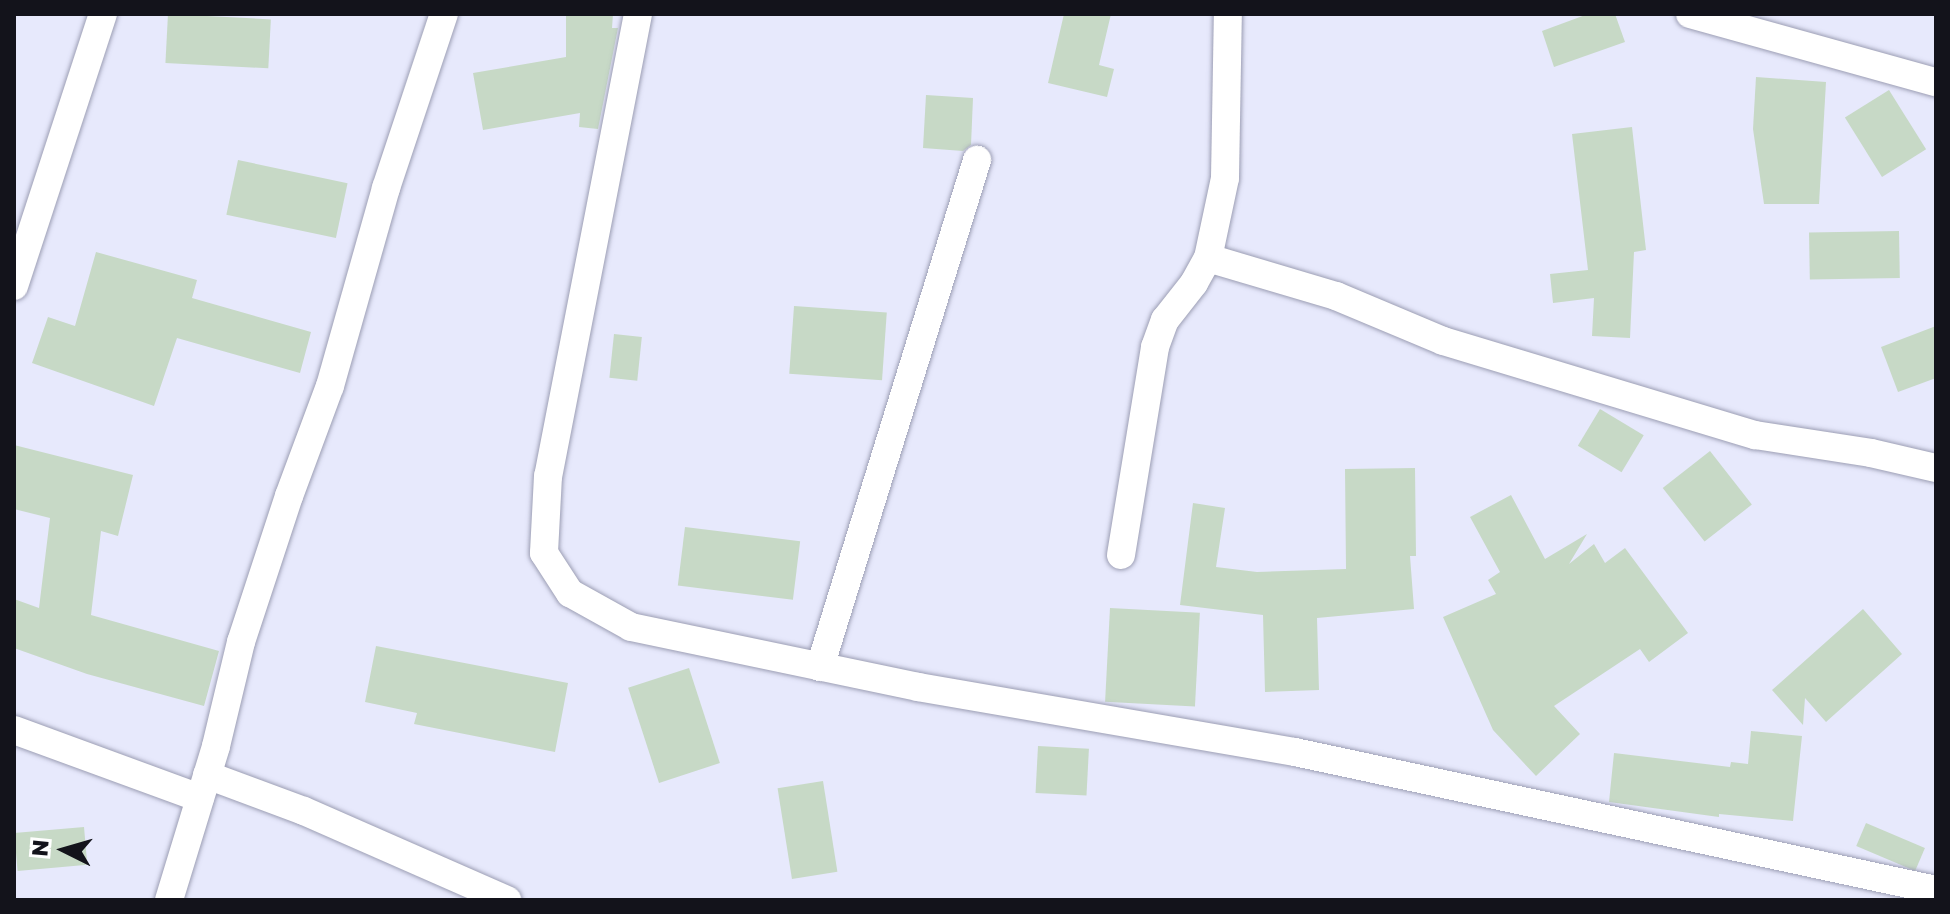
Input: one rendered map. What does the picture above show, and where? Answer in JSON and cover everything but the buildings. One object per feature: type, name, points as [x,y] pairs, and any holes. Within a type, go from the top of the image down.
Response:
[{"type":"street","points":[[14,286],[103,14]]},
{"type":"street","points":[[169,900],[204,786],[241,642],[289,496],[330,386],[386,188],[444,14]]},
{"type":"street","points":[[638,14],[548,476],[544,553],[570,593],[631,627],[820,667],[1295,752],[1936,890]]},
{"type":"street","points":[[1121,555],[1155,347],[1165,320],[1194,283],[1208,258],[1225,178],[1228,14]]},
{"type":"street","points":[[1690,14],[1936,82]]},
{"type":"street","points":[[820,667],[977,160]]},
{"type":"street","points":[[1208,258],[1336,296],[1443,341],[1755,435],[1871,453],[1936,468]]},
{"type":"street","points":[[14,730],[204,786],[304,811],[507,900]]}]
